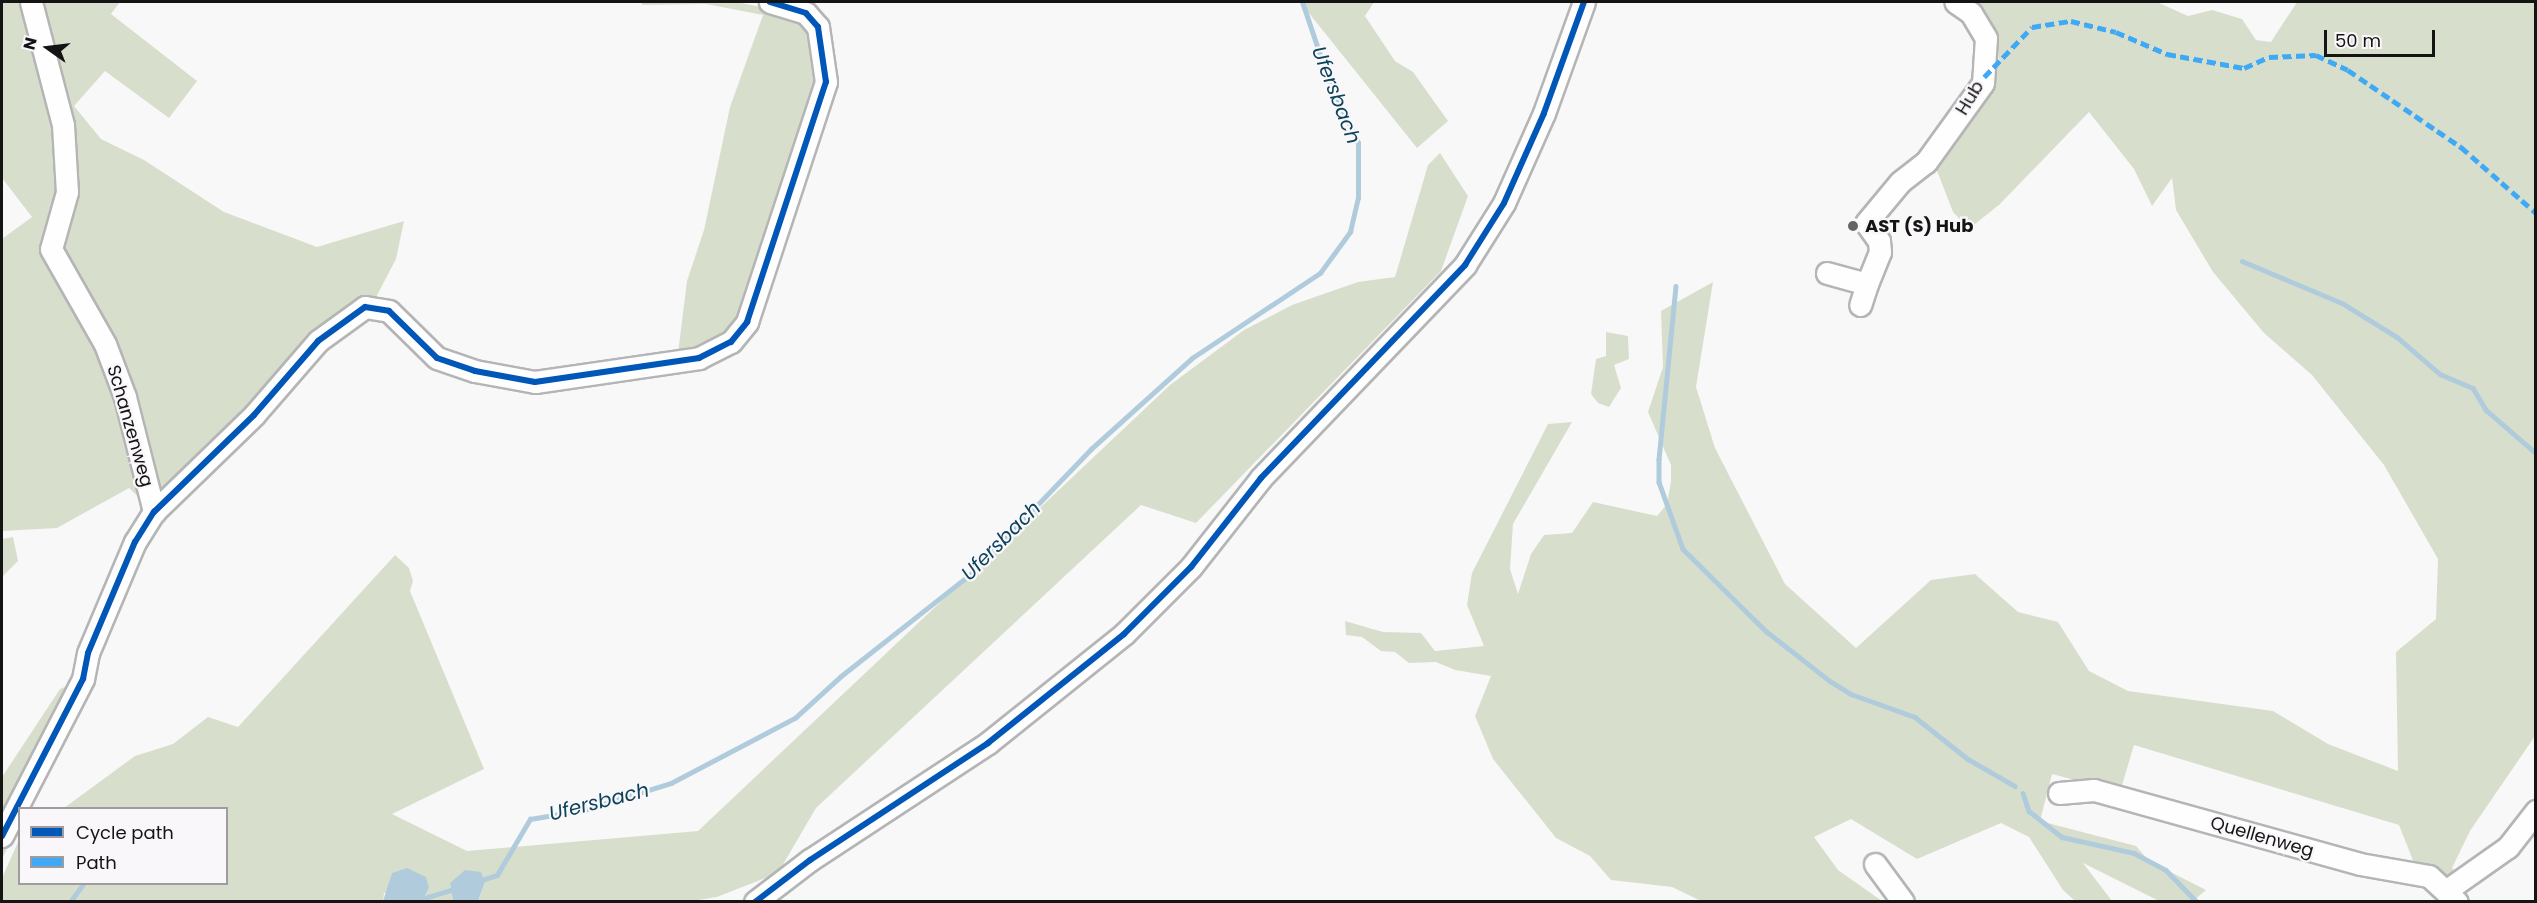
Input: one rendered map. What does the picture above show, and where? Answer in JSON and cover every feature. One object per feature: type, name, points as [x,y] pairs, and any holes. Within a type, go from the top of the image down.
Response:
[{"type":"street","name":"Schanzenweg","points":[[2,836],[83,679],[88,653],[135,542],[154,512],[125,397],[105,344],[51,249],[67,192],[63,125],[31,2]]},
{"type":"street","points":[[154,512],[254,415],[318,341],[365,307],[389,311],[437,358],[475,371],[535,382],[699,358],[731,342],[747,322],[826,82],[818,27],[806,13],[770,2]]},
{"type":"street","points":[[755,902],[810,860],[988,743],[1124,634],[1191,567],[1261,478],[1465,265],[1503,202],[1544,113],[1584,2]]},
{"type":"street","name":"Hub","points":[[1867,284],[1880,252],[1879,241],[1866,223],[1900,182],[1926,162],[1983,84],[1986,38],[1971,14],[1955,2]]},
{"type":"street","points":[[1827,273],[1867,284],[1860,305]]},
{"type":"street","name":"Quellenweg","points":[[2059,793],[2094,790],[2360,864],[2429,876],[2452,896]]},
{"type":"street","points":[[2452,896],[2508,847],[2535,811]]},
{"type":"street","points":[[1875,864],[1903,902]]},
{"type":"green space","points":[[2,2],[120,2],[111,14],[197,81],[169,118],[105,71],[74,106],[101,139],[144,160],[224,212],[317,247],[404,221],[396,259],[373,303],[318,340],[154,512],[129,488],[57,528],[2,531],[2,239],[32,217],[2,178]]},
{"type":"green space","points":[[640,2],[737,2],[797,15],[812,29],[818,76],[736,319],[721,339],[678,353],[687,281],[704,230],[730,107],[763,15],[706,4],[643,5]]},
{"type":"green space","points":[[1300,2],[1374,2],[1365,16],[1395,61],[1413,72],[1448,121],[1417,148]]},
{"type":"green space","points":[[1966,2],[2157,2],[2188,16],[2212,10],[2242,19],[2256,40],[2271,42],[2297,2],[2535,2],[2535,736],[2470,831],[2452,868],[2461,876],[2453,880],[2414,863],[2399,825],[2134,745],[2120,792],[2052,774],[2040,821],[2136,846],[2149,861],[2206,890],[2193,901],[2159,901],[2083,863],[2112,901],[2075,901],[2063,890],[2029,837],[2001,823],[1917,859],[1851,819],[1814,837],[1838,870],[1882,901],[1701,901],[1672,887],[1611,880],[1590,856],[1556,838],[1493,759],[1475,716],[1491,676],[1455,670],[1436,662],[1409,663],[1395,652],[1381,651],[1362,637],[1346,635],[1345,621],[1383,632],[1421,633],[1435,651],[1484,646],[1467,605],[1472,573],[1548,424],[1572,422],[1513,524],[1510,569],[1518,594],[1531,554],[1544,535],[1572,533],[1593,502],[1657,516],[1667,504],[1671,481],[1671,465],[1648,412],[1663,367],[1661,311],[1713,282],[1696,387],[1715,448],[1785,584],[1856,648],[1931,580],[1975,574],[2018,612],[2058,622],[2089,671],[2128,691],[2273,711],[2328,744],[2398,771],[2396,652],[2436,619],[2438,559],[2384,465],[2312,375],[2264,333],[2213,272],[2176,210],[2172,178],[2152,206],[2134,169],[2089,112],[2000,204],[1969,229],[1953,212],[1934,163],[1991,88],[1999,61],[1995,41]]},
{"type":"green space","points":[[1440,153],[1468,196],[1441,271],[1196,523],[1141,505],[816,808],[778,873],[717,897],[686,902],[478,901],[485,882],[450,883],[453,901],[422,901],[429,888],[384,893],[383,901],[2,902],[2,878],[18,842],[18,885],[228,885],[228,807],[65,807],[135,756],[173,744],[208,717],[238,727],[395,555],[409,568],[413,581],[410,591],[484,769],[392,814],[467,851],[698,831],[1170,385],[1244,330],[1292,305],[1358,282],[1395,277],[1428,165]]},
{"type":"green space","points":[[1606,332],[1628,336],[1629,359],[1614,365],[1621,388],[1609,407],[1598,403],[1591,394],[1596,359],[1606,356]]},
{"type":"green space","points":[[13,537],[18,561],[2,577],[2,539]]},
{"type":"green space","points":[[83,679],[26,807],[18,807],[18,825],[2,859],[2,777],[60,689]]},
{"type":"water","points":[[407,868],[426,877],[429,888],[422,901],[383,901],[392,873]]},
{"type":"water","points":[[465,870],[481,872],[485,882],[478,901],[453,901],[450,883]]},
{"type":"waterway","name":"Ufersbach","points":[[479,881],[497,875],[530,819],[584,810],[671,783],[795,718],[841,676],[972,573],[1091,449],[1192,358],[1320,273],[1350,232],[1358,198],[1358,143],[1329,82],[1302,2]]},
{"type":"waterway","points":[[2242,261],[2342,303],[2397,337],[2440,374],[2473,388],[2486,410],[2536,453]]},
{"type":"waterway","points":[[1676,286],[1659,459],[1659,482],[1683,549],[1766,631],[1830,681],[1851,694],[1915,717],[1968,759],[2015,786]]},
{"type":"waterway","points":[[2023,793],[2029,811],[2062,837],[2134,853],[2166,870],[2197,902]]},
{"type":"waterway","points":[[70,902],[82,885]]},
{"type":"waterway","name":"Ufersbach","points":[[412,902],[454,889]]},
{"type":"marked path","points":[[1984,77],[2032,27],[2071,21],[2116,32],[2167,54],[2244,68],[2269,57],[2316,55],[2348,70],[2461,147],[2536,213]]},
{"type":"cycle path","points":[[2,836],[83,679],[88,653],[135,542],[154,512],[254,415],[318,341],[365,307],[389,311],[437,358],[475,371],[535,382],[699,358],[731,342],[747,322],[826,82],[818,27],[806,13],[770,2]]},
{"type":"cycle path","points":[[755,902],[810,860],[988,743],[1124,634],[1191,567],[1261,478],[1465,265],[1504,203],[1544,113],[1584,2]]},
{"type":"place","name":"AST (S) Hub","points":[[1853,226]]}]
